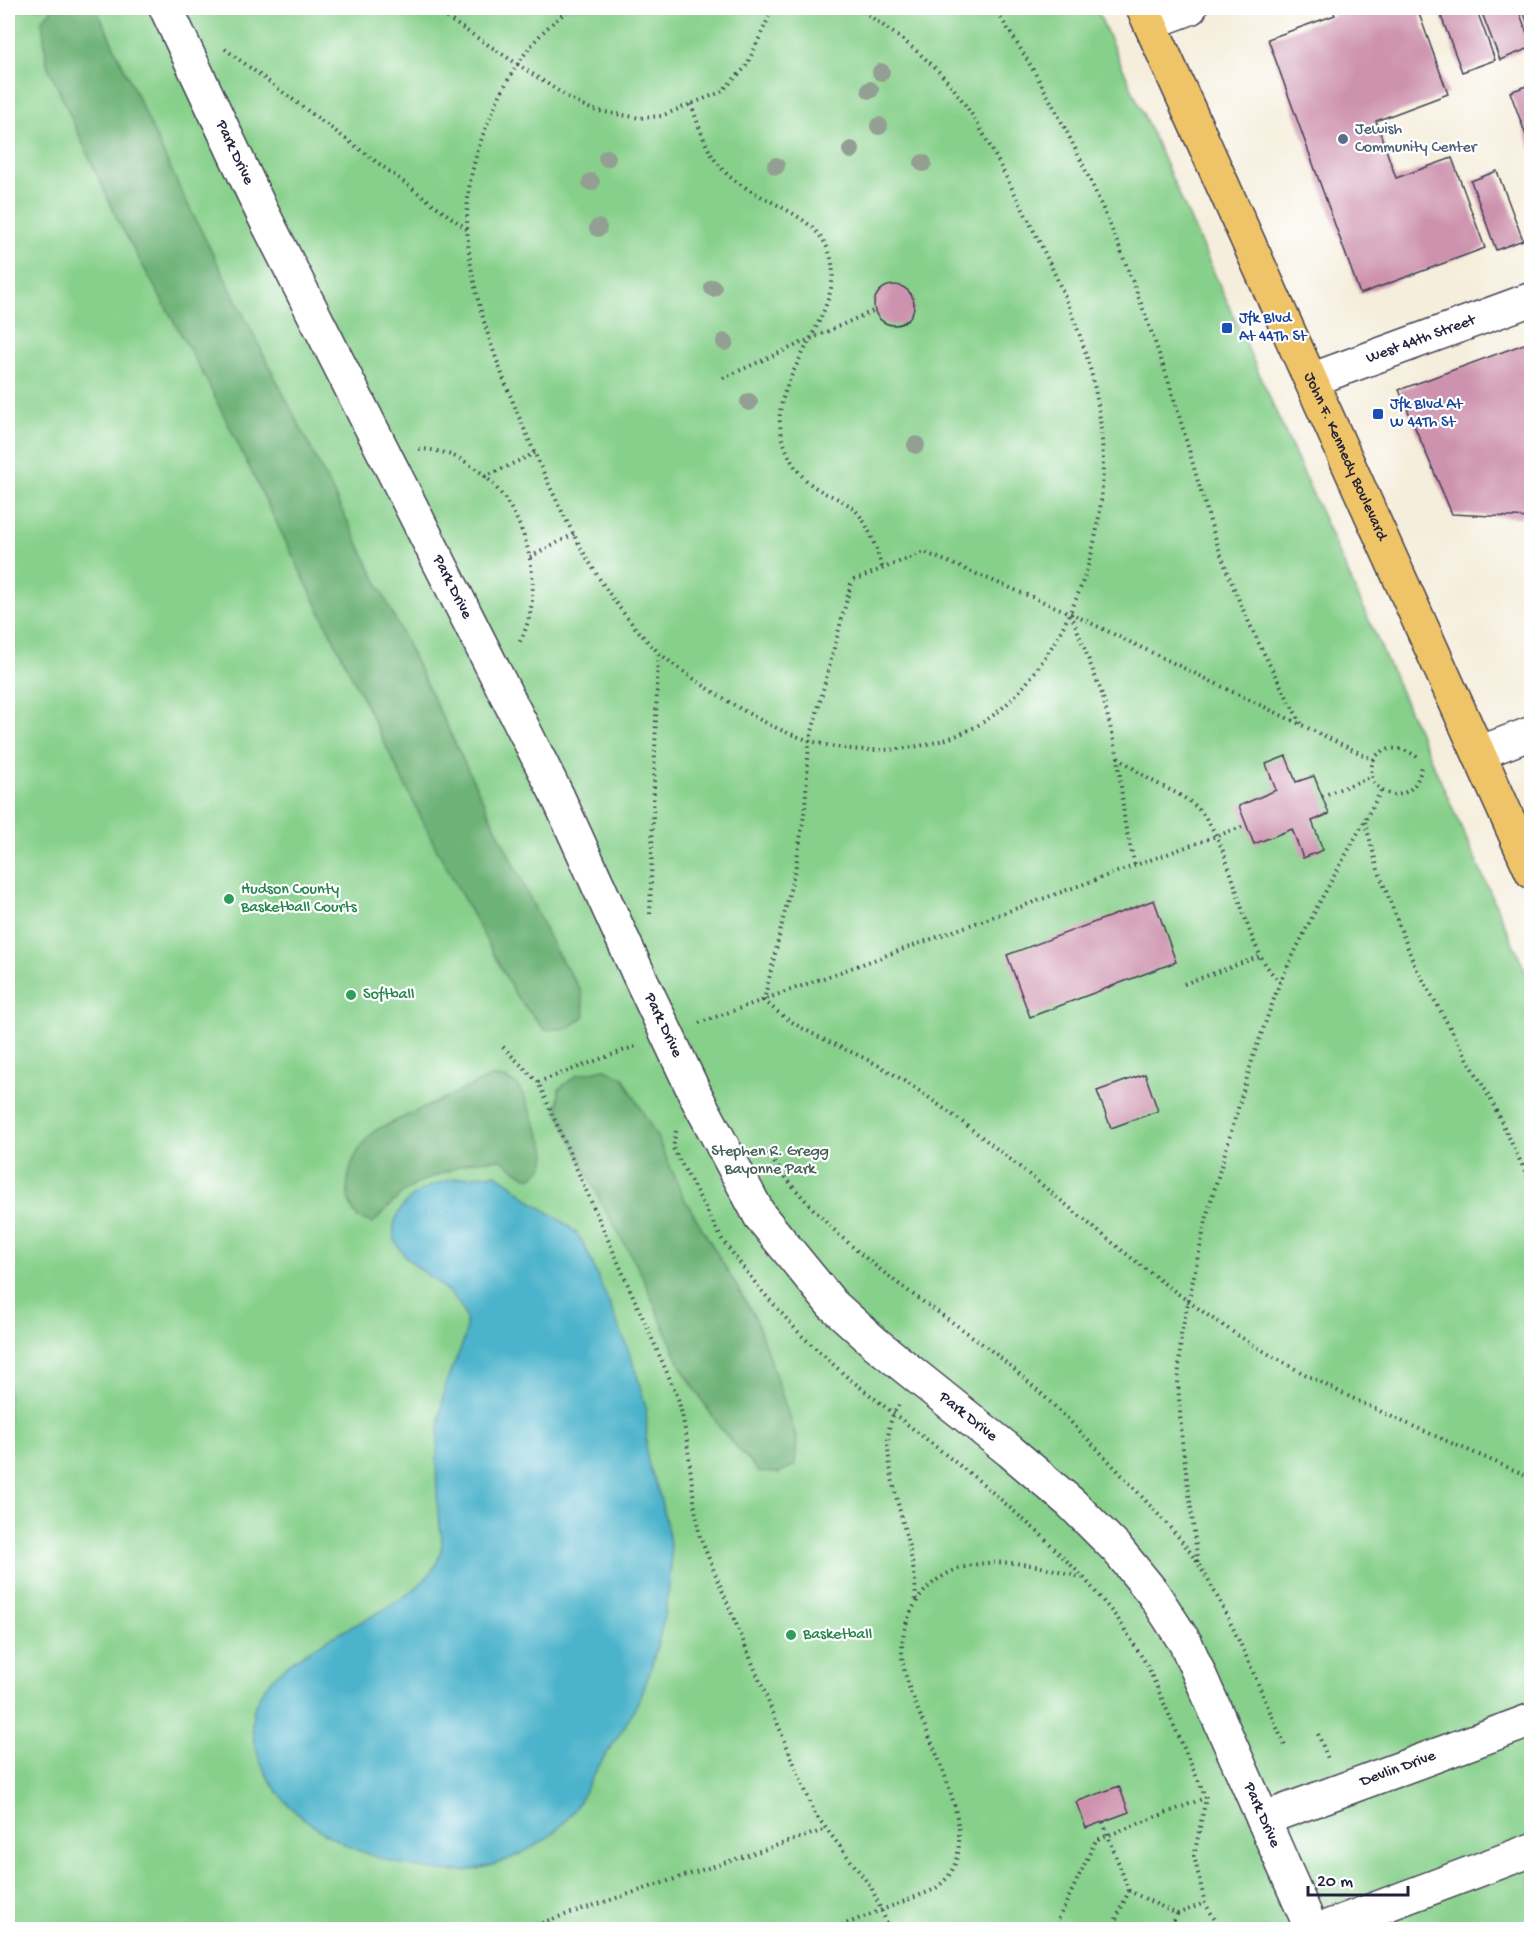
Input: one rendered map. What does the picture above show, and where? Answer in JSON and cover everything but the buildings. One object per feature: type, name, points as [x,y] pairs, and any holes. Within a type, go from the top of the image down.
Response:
[{"type":"main road","name":"John F. Kennedy Boulevard","points":[[1146,15],[1532,872]]},
{"type":"street","name":"Park Drive","points":[[166,8],[262,212],[558,797],[698,1100],[760,1216],[831,1304],[1071,1503],[1117,1549],[1153,1593],[1186,1644],[1312,1929]]},
{"type":"street","points":[[1146,15],[1190,8]]},
{"type":"street","name":"West 44th Street","points":[[1311,381],[1532,299]]},
{"type":"street","points":[[1479,753],[1532,734]]},
{"type":"street","name":"Devlin Drive","points":[[1263,1819],[1532,1720]]},
{"type":"street","points":[[1319,1929],[1532,1850]]},
{"type":"path","points":[[432,8],[573,100],[594,110],[640,118],[661,116],[721,92],[733,83],[757,48],[773,8]]},
{"type":"path","points":[[572,8],[556,18],[516,63],[485,126],[470,180],[468,230],[476,288],[498,364],[535,453],[590,564],[627,617],[658,652],[752,717],[809,743],[867,752],[932,745],[984,724],[1021,692],[1055,645],[1070,613],[1096,540],[1104,489],[1101,426],[1089,362],[1040,244],[988,141],[957,92],[910,45],[858,8]]},
{"type":"path","points":[[993,8],[1018,44],[1067,131],[1108,217],[1169,382],[1220,551],[1268,660],[1302,726]]},
{"type":"path","points":[[223,48],[468,230]]},
{"type":"path","points":[[691,104],[714,159],[724,171],[757,195],[806,223],[824,240],[830,254],[832,280],[827,301],[781,409],[783,442],[789,458],[811,484],[859,514],[883,569]]},
{"type":"path","points":[[723,378],[875,310]]},
{"type":"path","points":[[386,454],[435,450],[456,455],[477,468],[517,521],[530,556],[535,585],[533,609],[527,630],[515,651],[494,669]]},
{"type":"path","points":[[485,477],[535,453]]},
{"type":"path","points":[[530,556],[574,534]]},
{"type":"path","points":[[764,1000],[796,865],[805,808],[809,743],[854,580],[928,552],[1070,613],[1374,760]]},
{"type":"path","points":[[1070,613],[1102,694],[1118,757],[1125,825],[1135,865]]},
{"type":"path","points":[[624,942],[642,930],[650,912],[658,652]]},
{"type":"path","points":[[1417,757],[1401,747],[1384,749],[1374,760],[1371,777],[1381,791],[1391,795],[1408,793],[1418,782],[1422,766]]},
{"type":"path","points":[[1118,757],[1145,777],[1180,793],[1201,812],[1216,836],[1267,970],[1280,982]]},
{"type":"path","points":[[1322,796],[1371,777]]},
{"type":"path","points":[[1198,1563],[1183,1453],[1178,1384],[1181,1335],[1208,1211],[1253,1057],[1280,982],[1381,791]]},
{"type":"path","points":[[1365,821],[1378,870],[1414,964],[1491,1102],[1532,1186]]},
{"type":"path","points":[[689,1027],[1247,825]]},
{"type":"path","points":[[1184,984],[1261,956]]},
{"type":"path","points":[[764,1000],[795,1026],[897,1076],[944,1108],[1189,1300],[1274,1357],[1348,1395],[1532,1478]]},
{"type":"path","points":[[538,1082],[646,1043]]},
{"type":"path","points":[[503,1047],[538,1082],[677,1395],[687,1429],[693,1506],[700,1537],[815,1814],[824,1830],[871,1887],[890,1929]]},
{"type":"path","points":[[676,1128],[674,1148],[692,1185],[730,1249],[760,1289],[801,1335],[846,1377],[991,1492],[1084,1578],[1118,1619],[1147,1665],[1206,1798],[1194,1856],[1205,1903],[1221,1929]]},
{"type":"path","points":[[763,1147],[795,1188],[845,1240],[878,1268],[998,1356],[1039,1391],[1110,1462],[1198,1563],[1215,1593],[1285,1746]]},
{"type":"path","points":[[830,1929],[940,1886],[952,1872],[958,1850],[956,1807],[915,1706],[903,1665],[903,1634],[915,1604],[916,1574],[887,1444],[892,1413],[919,1378]]},
{"type":"path","points":[[915,1604],[936,1581],[970,1565],[994,1562],[1022,1563],[1053,1568],[1084,1578]]},
{"type":"path","points":[[1318,1734],[1330,1765]]},
{"type":"path","points":[[1060,1929],[1057,1922],[1096,1839],[1206,1798]]},
{"type":"path","points":[[1102,1822],[1129,1891],[1177,1914]]},
{"type":"path","points":[[519,1929],[824,1830]]},
{"type":"path","points":[[1111,1929],[1129,1891]]},
{"type":"path","points":[[1170,1929],[1177,1914],[1205,1903]]},
{"type":"green space","name":"Stephen R. Gregg Bayonne Park","points":[[8,8],[1096,8],[1531,984],[1531,1929],[8,1929]]},
{"type":"green space","points":[[54,8],[93,8],[97,10],[181,191],[349,524],[555,950],[581,991],[585,1016],[569,1028],[545,1030],[517,997],[435,846],[207,381],[118,221],[47,64],[42,20]]},
{"type":"green space","points":[[605,1069],[623,1077],[658,1139],[684,1198],[756,1319],[797,1439],[795,1465],[779,1473],[759,1472],[720,1428],[681,1367],[641,1273],[602,1204],[558,1111],[559,1089],[577,1075]]},
{"type":"green space","points":[[491,1077],[505,1078],[517,1085],[524,1096],[547,1152],[543,1167],[532,1177],[526,1177],[500,1159],[469,1162],[418,1183],[401,1194],[373,1223],[358,1218],[351,1207],[348,1183],[354,1160],[367,1139],[376,1130]]},
{"type":"water","points":[[495,1174],[572,1229],[578,1235],[589,1256],[625,1342],[642,1393],[647,1416],[647,1457],[667,1525],[671,1550],[670,1574],[660,1633],[643,1690],[628,1721],[568,1818],[543,1840],[511,1858],[476,1869],[442,1871],[385,1860],[357,1850],[305,1820],[284,1800],[267,1776],[256,1749],[252,1720],[256,1703],[272,1678],[297,1658],[390,1606],[416,1588],[434,1567],[442,1542],[438,1514],[437,1452],[442,1406],[446,1382],[464,1338],[466,1320],[460,1305],[448,1292],[405,1256],[396,1242],[394,1227],[401,1209],[419,1192],[443,1182],[470,1176]]},
{"type":"place","name":"Jewish Community Center","points":[[1343,139]]},
{"type":"place","name":"Jfk Blvd At 44Th St","points":[[1227,328]]},
{"type":"place","name":"Jfk Blvd At W 44Th St","points":[[1378,414]]},
{"type":"place","name":"Hudson County Basketball Courts","points":[[229,899]]},
{"type":"place","name":"Softball","points":[[351,995]]},
{"type":"place","name":"Basketball","points":[[791,1635]]}]
